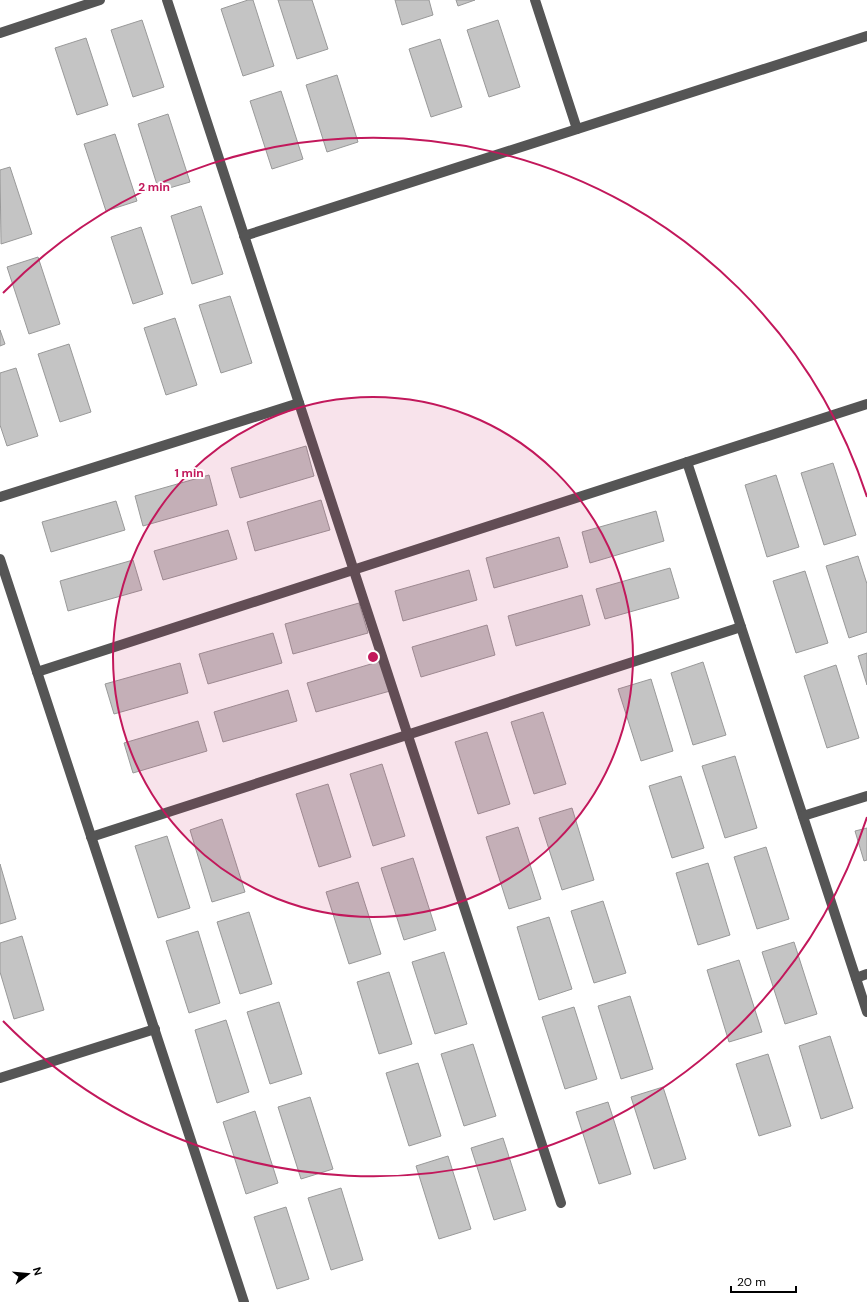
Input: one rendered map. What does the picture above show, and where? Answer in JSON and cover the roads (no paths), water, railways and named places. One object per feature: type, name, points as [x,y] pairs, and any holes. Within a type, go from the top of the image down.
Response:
[{"type":"lane","points":[[0,33],[100,0]]},
{"type":"lane","points":[[167,0],[561,1203]]},
{"type":"lane","points":[[535,0],[577,129]]},
{"type":"lane","points":[[244,236],[867,36]]},
{"type":"lane","points":[[0,497],[299,403]]},
{"type":"lane","points":[[37,672],[867,404]]},
{"type":"lane","points":[[687,462],[867,1012]]},
{"type":"lane","points":[[0,559],[244,1302]]},
{"type":"lane","points":[[91,837],[741,627]]},
{"type":"lane","points":[[803,816],[867,796]]},
{"type":"lane","points":[[856,978],[867,974]]},
{"type":"lane","points":[[0,1078],[155,1029]]}]
